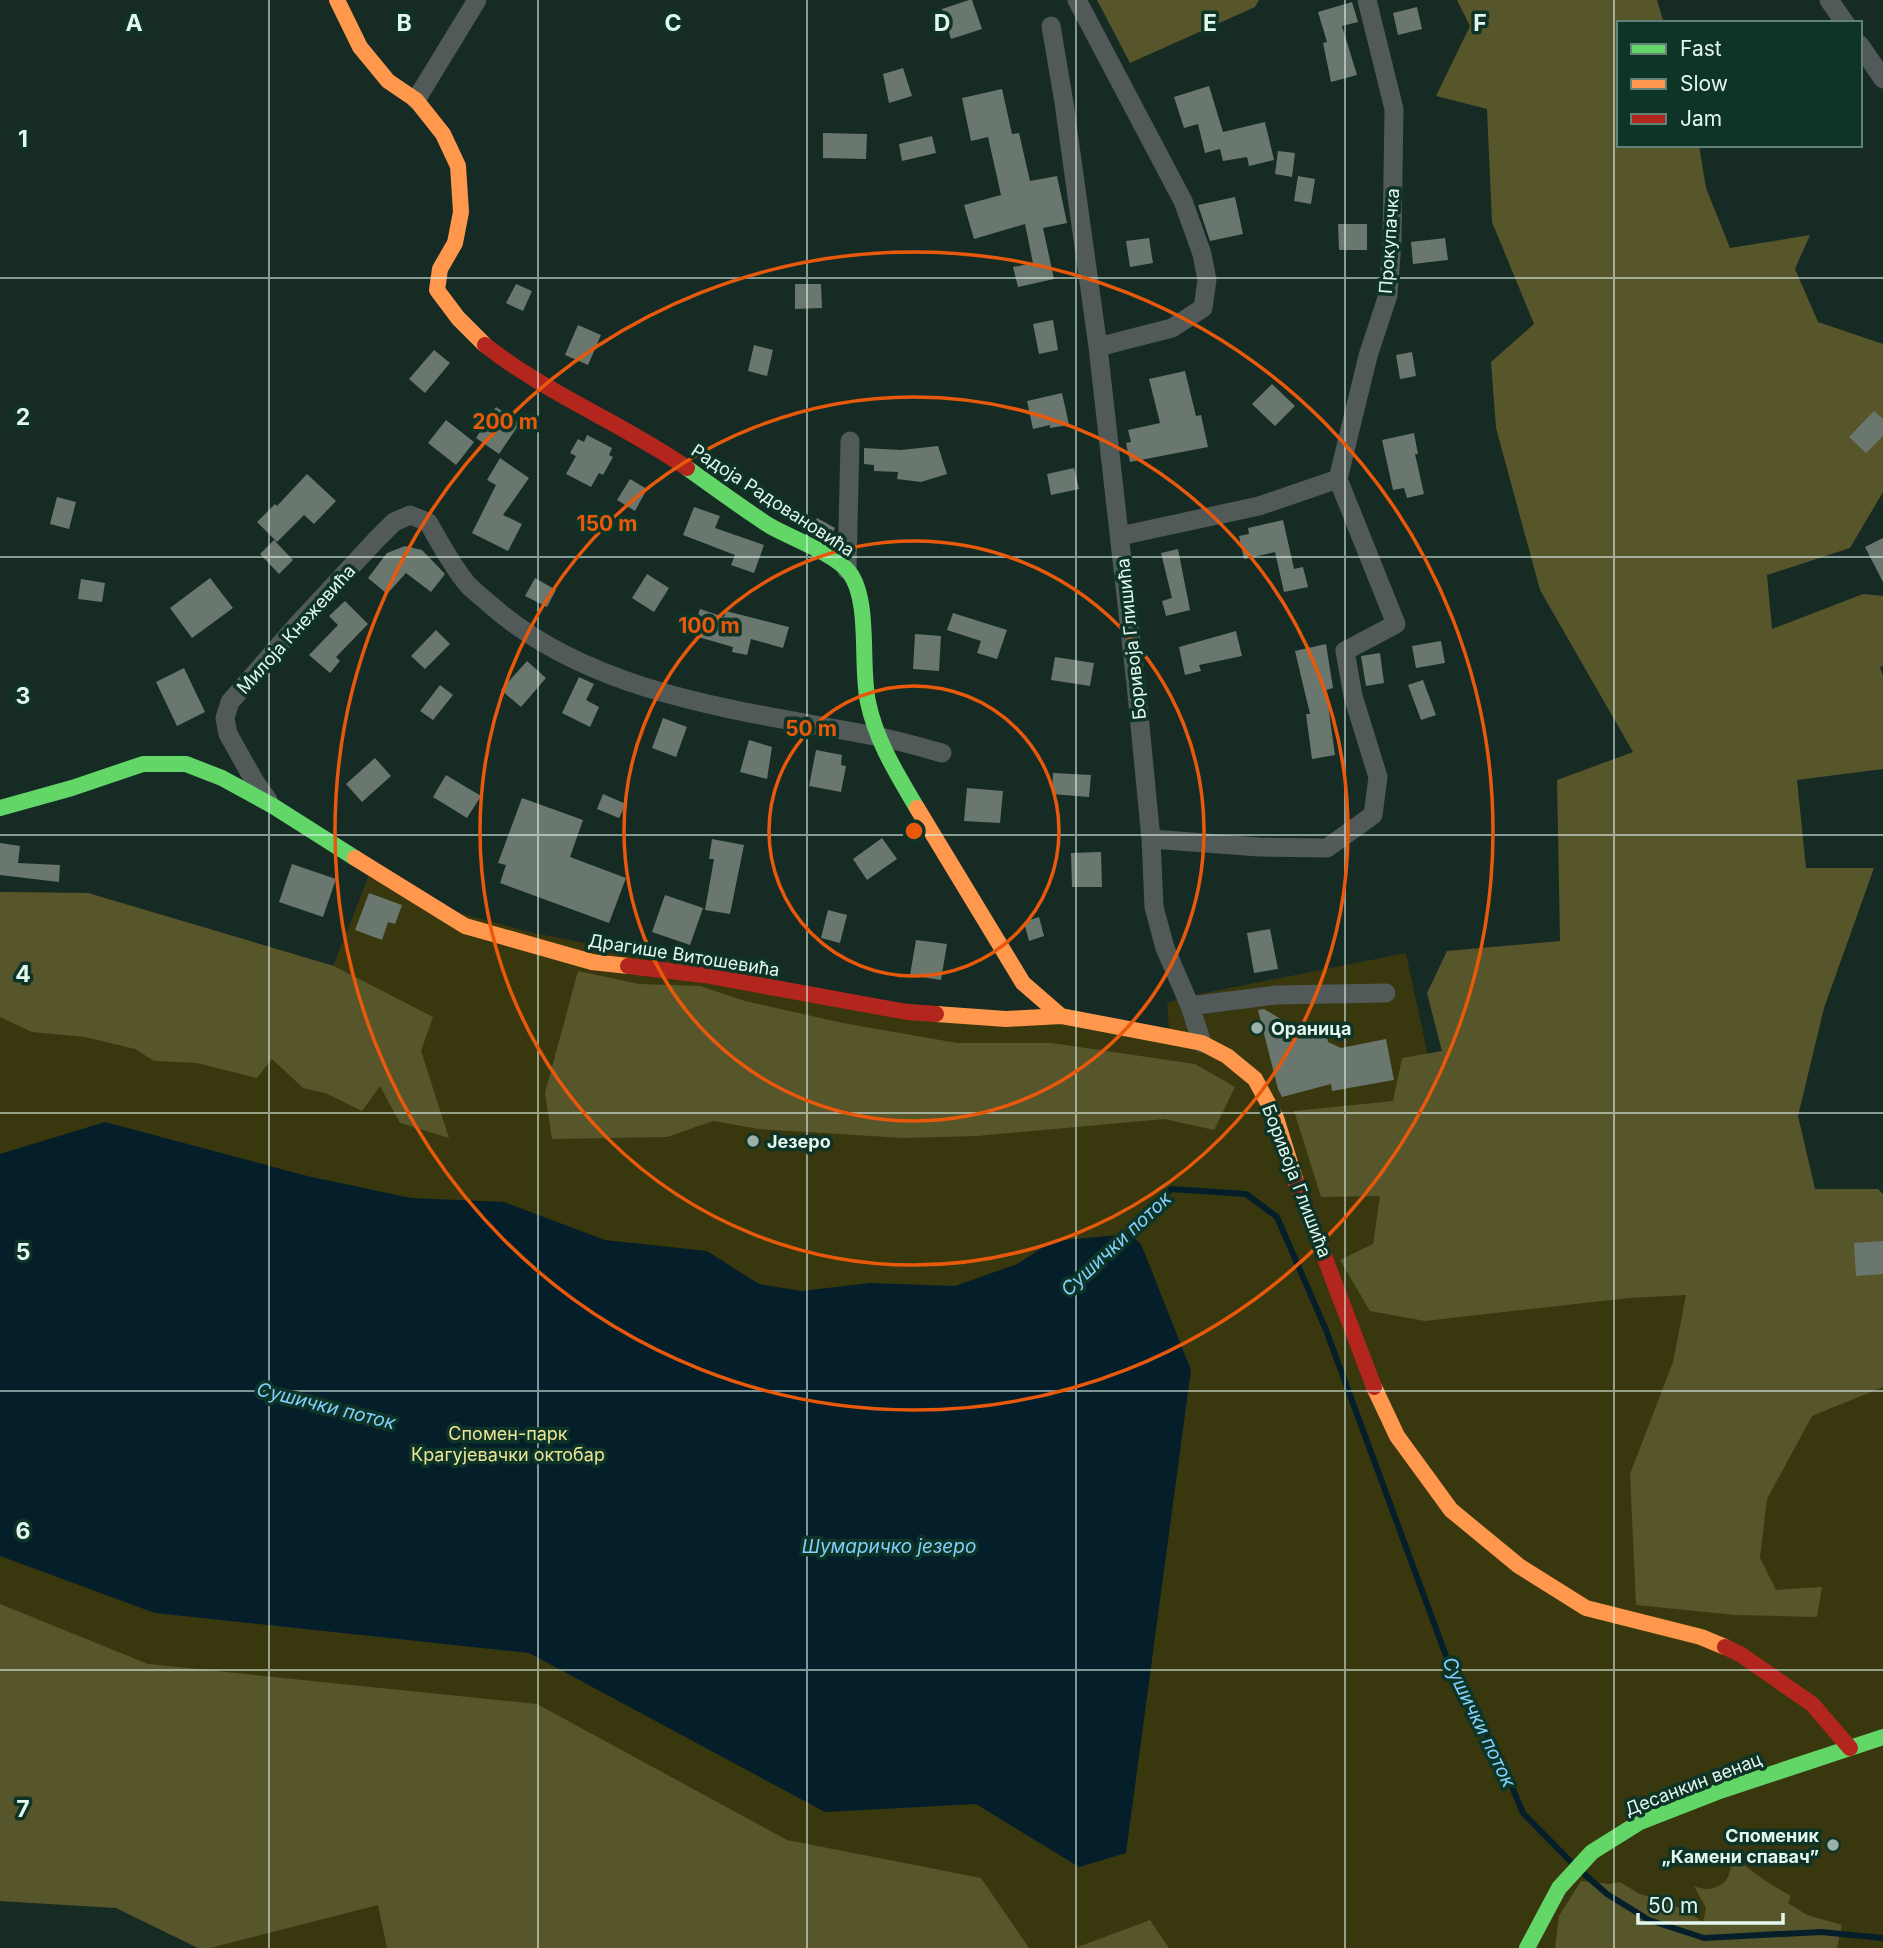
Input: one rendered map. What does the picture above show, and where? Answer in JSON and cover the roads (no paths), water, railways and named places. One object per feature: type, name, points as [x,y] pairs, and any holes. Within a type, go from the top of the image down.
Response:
[{"type":"street","name":"Радоја Радовановића","points":[[337,0],[360,47],[388,81],[416,100],[443,134],[458,166],[461,212],[455,243],[440,269],[437,290],[449,309],[495,354],[554,394],[659,449],[770,526],[847,570],[856,582],[860,604],[867,698],[878,736],[890,762],[1023,983],[1061,1016]]},
{"type":"street","points":[[416,100],[477,0]]},
{"type":"street","points":[[1077,0],[1183,201],[1202,254],[1207,280],[1203,308],[1182,322],[1171,328],[1098,347]]},
{"type":"street","name":"Прокупачка","points":[[1338,479],[1368,356],[1388,295],[1392,242],[1394,109],[1367,0]]},
{"type":"street","points":[[1829,0],[1844,21]]},
{"type":"street","name":"Боривоја Глишића","points":[[1051,26],[1098,347],[1151,839],[1154,907],[1165,948],[1190,1006],[1202,1043],[1227,1056],[1255,1079],[1276,1118],[1290,1166],[1370,1380],[1397,1436],[1451,1510],[1519,1566],[1586,1608],[1701,1637],[1740,1654],[1812,1704],[1850,1748]]},
{"type":"street","points":[[1862,48],[1883,79]]},
{"type":"street","points":[[847,570],[850,441]]},
{"type":"street","points":[[1120,537],[1259,506],[1338,479],[1396,624],[1345,651],[1353,696],[1378,777],[1373,815],[1327,848],[1259,847],[1151,839]]},
{"type":"street","name":"Милоја Кнежевића","points":[[273,806],[255,782],[228,734],[225,719],[230,702],[297,625],[394,522],[410,514],[428,522],[469,585],[513,624],[573,661],[638,685],[722,707],[878,736]]},
{"type":"street","points":[[878,736],[942,753]]},
{"type":"street","name":"Драгише Витошевића","points":[[0,808],[143,764],[186,764],[222,778],[273,806],[465,926],[592,962],[704,975],[907,1012],[1006,1019],[1061,1016],[1202,1043]]},
{"type":"street","points":[[1190,1006],[1276,995],[1387,993]]},
{"type":"street","name":"Десанкин венац","points":[[1527,1948],[1559,1888],[1592,1852],[1640,1822],[1717,1792],[1883,1737]]},
{"type":"water","name":"Шумаричко језеро","points":[[105,1122],[307,1176],[411,1198],[504,1202],[605,1240],[707,1251],[759,1284],[801,1291],[870,1283],[955,1286],[1017,1264],[1053,1241],[1129,1234],[1141,1244],[1191,1370],[1126,1853],[1079,1867],[976,1804],[825,1812],[529,1653],[155,1613],[0,1556],[0,1154]]},
{"type":"waterway","name":"Сушички поток","points":[[1123,1239],[1171,1189],[1246,1194],[1277,1217],[1326,1330],[1456,1683],[1499,1756],[1523,1813],[1572,1863]]},
{"type":"waterway","name":"Сушички поток","points":[[1583,1873],[1607,1894],[1649,1920],[1704,1938],[1821,1932],[1883,1938]]},
{"type":"place","name":"Ораница","points":[[1257,1028]]},
{"type":"place","name":"Језеро","points":[[753,1141]]},
{"type":"place","name":"Споменик „Камени спавач”","points":[[1833,1845]]},
{"type":"park label","name":"Спомен-парк Крагујевачки октобар","points":[[508,1443]]}]
